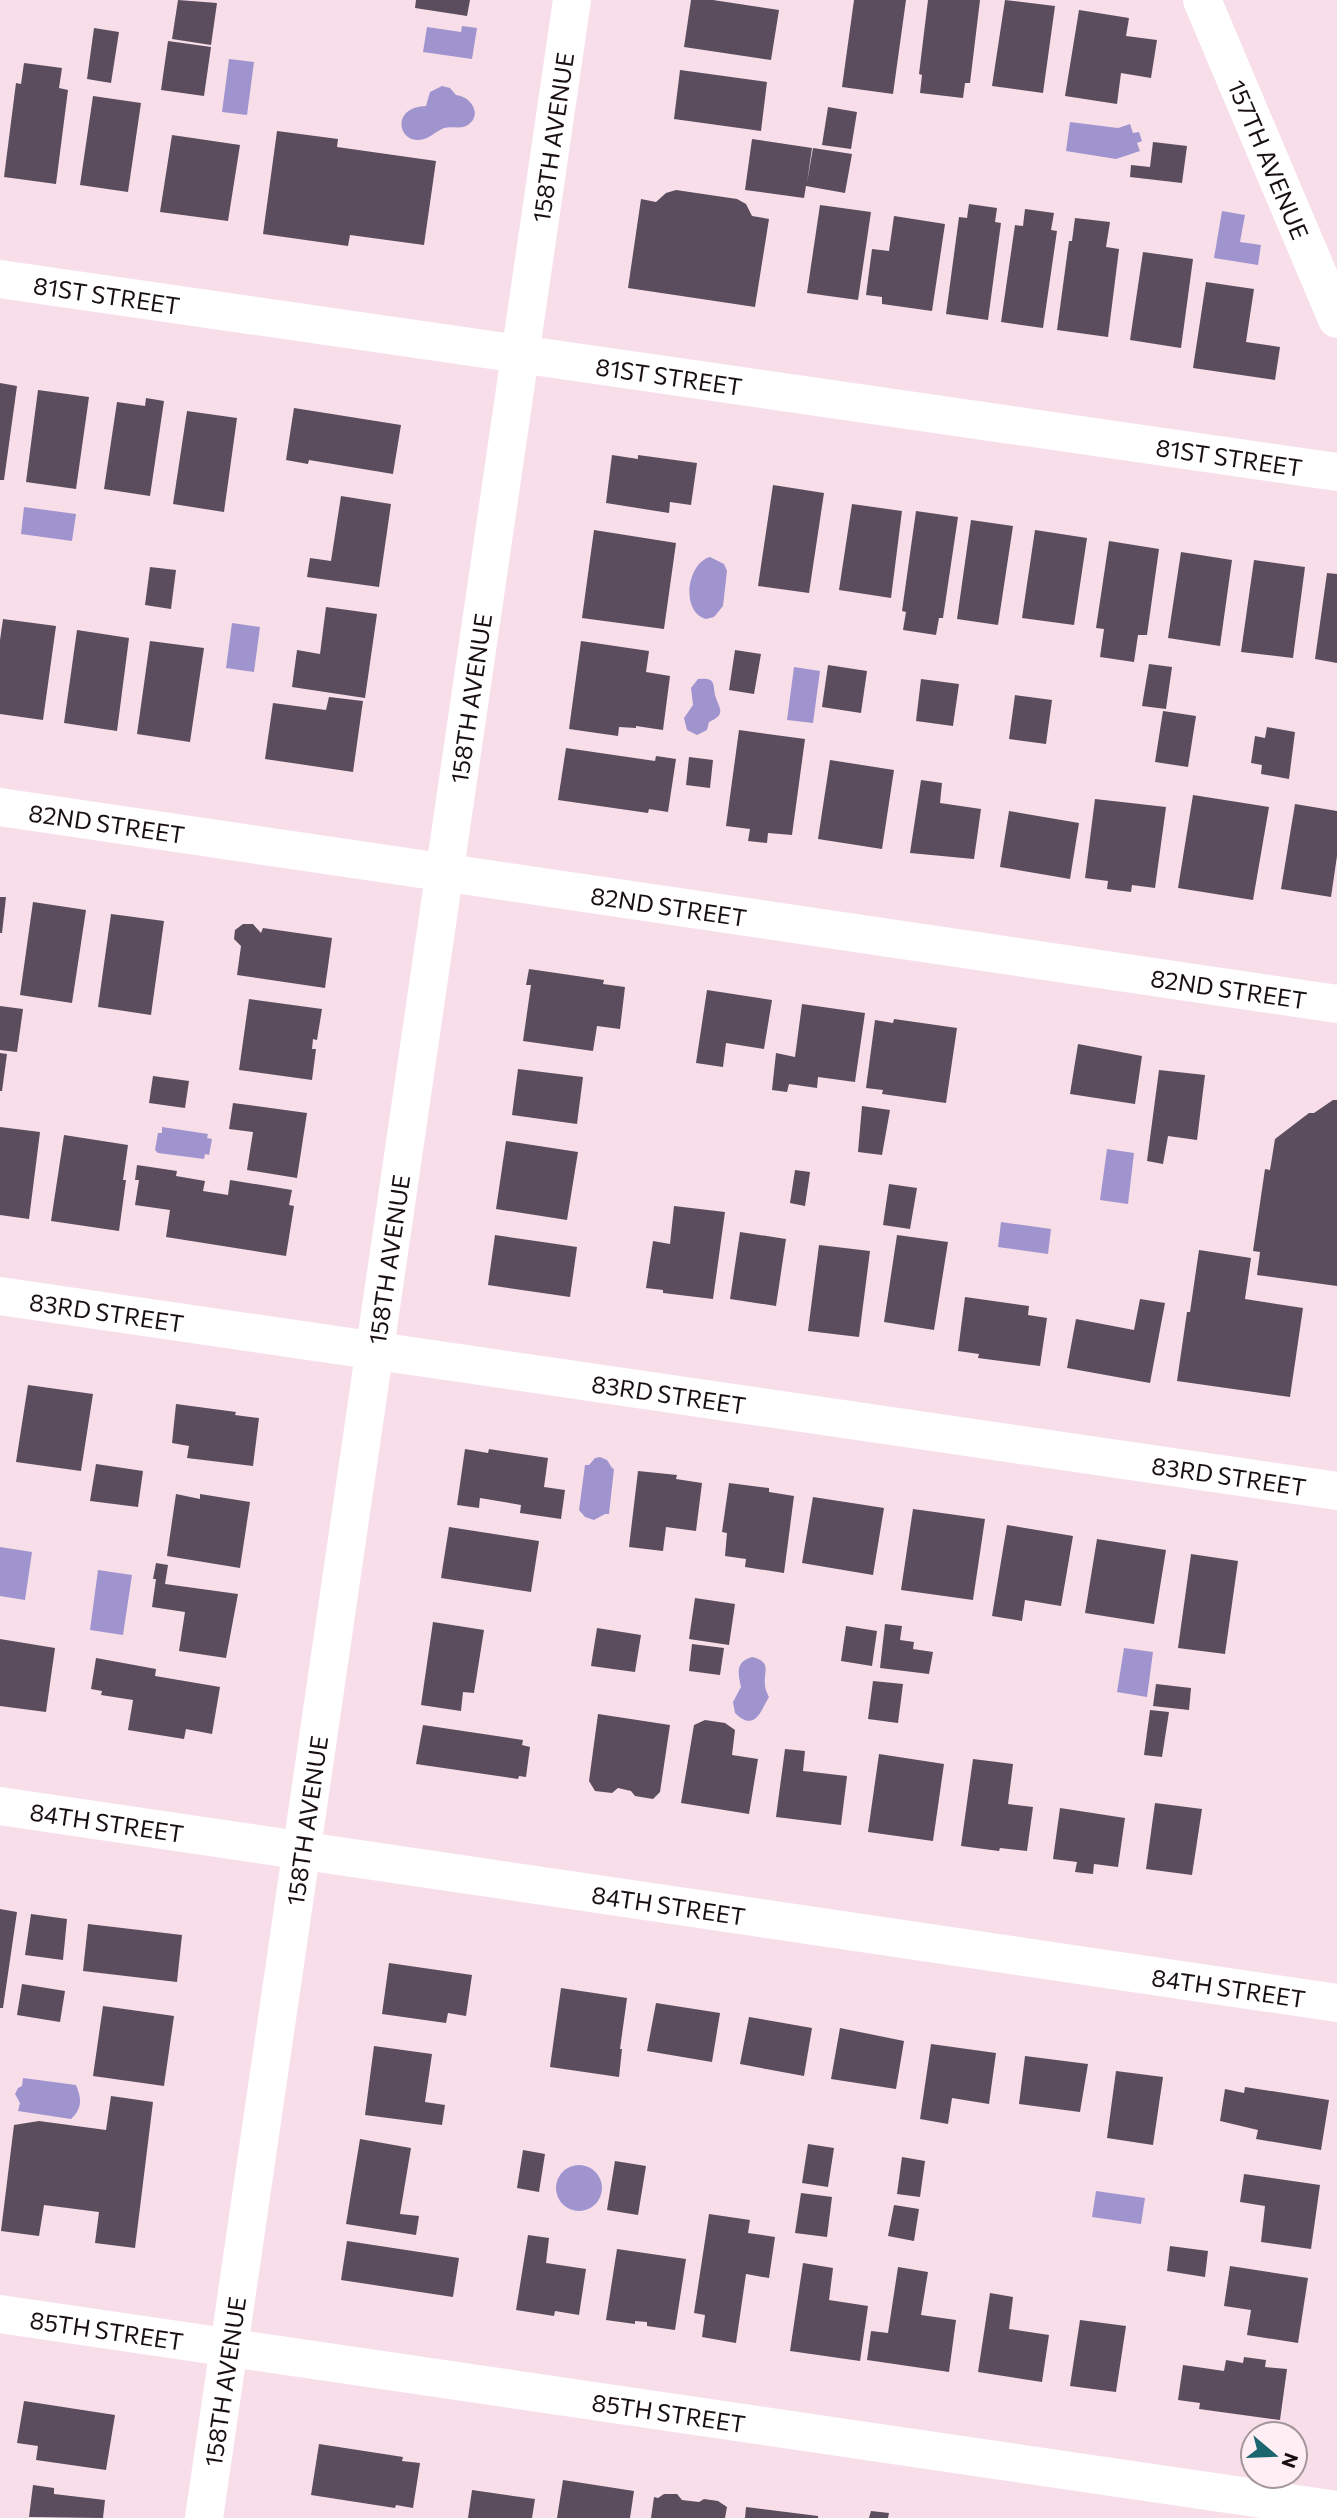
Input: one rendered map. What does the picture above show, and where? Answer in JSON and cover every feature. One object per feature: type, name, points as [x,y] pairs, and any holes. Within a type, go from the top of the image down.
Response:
[{"type":"street","name":"158TH AVENUE","points":[[204,2518],[572,0]]},
{"type":"street","name":"157TH AVENUE","points":[[1202,0],[1337,319]]},
{"type":"street","name":"81ST STREET","points":[[0,279],[1337,472]]},
{"type":"street","name":"82ND STREET","points":[[0,807],[1337,1004]]},
{"type":"street","name":"83RD STREET","points":[[0,1296],[1337,1491]]},
{"type":"street","name":"84TH STREET","points":[[0,1806],[1337,2003]]},
{"type":"street","name":"85TH STREET","points":[[0,2314],[1337,2510]]},
{"type":"shaded area","points":[[462,26],[477,28],[472,59],[423,52],[427,27],[461,32]]},
{"type":"shaded area","points":[[229,59],[254,62],[247,115],[222,112]]},
{"type":"shaded area","points":[[442,86],[450,88],[456,95],[471,103],[474,118],[466,126],[444,128],[422,140],[412,139],[403,130],[403,117],[415,108],[426,106],[430,92]]},
{"type":"shaded area","points":[[1070,122],[1118,128],[1130,124],[1133,133],[1139,132],[1142,141],[1137,143],[1140,151],[1116,159],[1066,151]]},
{"type":"shaded area","points":[[1222,211],[1245,215],[1240,242],[1261,245],[1258,265],[1214,258]]},
{"type":"shaded area","points":[[24,507],[76,514],[72,541],[21,534]]},
{"type":"shaded area","points":[[710,557],[724,564],[727,571],[723,606],[714,617],[706,619],[698,615],[692,607],[690,588],[696,568]]},
{"type":"shaded area","points":[[232,623],[260,627],[254,672],[226,668]]},
{"type":"shaded area","points":[[794,667],[820,671],[813,723],[787,720]]},
{"type":"shaded area","points":[[698,679],[711,680],[720,713],[709,722],[707,730],[697,735],[687,730],[684,718],[693,705],[691,688]]},
{"type":"shaded area","points":[[162,1127],[208,1134],[207,1138],[212,1139],[209,1155],[205,1154],[204,1159],[158,1153],[155,1150]]},
{"type":"shaded area","points":[[1107,1149],[1134,1153],[1128,1204],[1100,1200]]},
{"type":"shaded area","points":[[1001,1222],[1051,1229],[1048,1254],[998,1247]]},
{"type":"shaded area","points":[[600,1457],[607,1460],[614,1469],[609,1514],[594,1520],[585,1517],[579,1510],[585,1465]]},
{"type":"shaded area","points":[[0,1547],[32,1552],[25,1600],[0,1596]]},
{"type":"shaded area","points":[[98,1570],[132,1575],[123,1635],[90,1630]]},
{"type":"shaded area","points":[[1124,1648],[1153,1652],[1147,1697],[1117,1692]]},
{"type":"shaded area","points":[[752,1657],[765,1665],[765,1686],[769,1697],[760,1713],[748,1721],[735,1713],[733,1702],[741,1687],[740,1665]]},
{"type":"shaded area","points":[[23,2078],[76,2085],[80,2099],[79,2108],[71,2119],[18,2111],[20,2103],[15,2094],[22,2086]]},
{"type":"shaded area","points":[[579,2165],[595,2172],[602,2188],[595,2204],[579,2211],[563,2204],[556,2188],[563,2172]]},
{"type":"shaded area","points":[[1096,2191],[1145,2198],[1141,2224],[1092,2217]]},
{"type":"building","points":[[178,0],[217,3],[211,45],[172,39]]},
{"type":"building","points":[[416,0],[470,0],[467,16],[415,8]]},
{"type":"building","points":[[691,0],[713,0],[779,10],[771,60],[684,47]]},
{"type":"building","points":[[854,0],[906,0],[893,94],[842,87]]},
{"type":"building","points":[[928,0],[980,0],[970,83],[965,83],[963,98],[920,93],[922,75],[919,74]]},
{"type":"building","points":[[1005,0],[1055,6],[1043,93],[992,86]]},
{"type":"building","points":[[1079,10],[1129,18],[1126,36],[1157,40],[1151,78],[1121,73],[1117,104],[1065,96]]},
{"type":"building","points":[[94,28],[119,32],[111,83],[87,79]]},
{"type":"building","points":[[168,41],[211,47],[204,96],[161,90]]},
{"type":"building","points":[[24,63],[62,68],[59,88],[68,90],[56,184],[4,177],[16,83],[21,84]]},
{"type":"building","points":[[680,70],[767,82],[761,131],[674,119]]},
{"type":"building","points":[[93,96],[141,103],[128,192],[80,185]]},
{"type":"building","points":[[828,107],[857,112],[851,149],[822,145]]},
{"type":"building","points":[[277,131],[338,139],[337,147],[436,161],[424,245],[350,235],[348,246],[263,234]]},
{"type":"building","points":[[172,135],[240,145],[228,221],[160,212]]},
{"type":"building","points":[[752,139],[812,148],[807,183],[813,148],[852,154],[845,193],[806,186],[804,198],[745,190]]},
{"type":"building","points":[[1153,142],[1187,146],[1182,183],[1130,177],[1131,165],[1150,167]]},
{"type":"building","points":[[676,190],[737,199],[746,204],[752,216],[769,219],[755,307],[628,288],[641,199],[656,202],[666,193]]},
{"type":"building","points":[[969,204],[997,208],[995,222],[1001,223],[988,320],[946,314],[959,217],[967,218]]},
{"type":"building","points":[[820,205],[871,212],[858,300],[807,293]]},
{"type":"building","points":[[1025,209],[1054,213],[1051,230],[1057,231],[1043,328],[1001,322],[1015,225],[1023,226]]},
{"type":"building","points":[[894,216],[945,224],[932,311],[882,304],[882,297],[866,295],[872,249],[889,251]]},
{"type":"building","points":[[1075,218],[1110,222],[1106,247],[1119,249],[1108,337],[1057,330],[1069,241],[1072,241]]},
{"type":"building","points":[[1143,252],[1193,259],[1181,348],[1130,340]]},
{"type":"building","points":[[1206,282],[1254,289],[1246,342],[1280,347],[1275,380],[1193,368]]},
{"type":"building","points":[[0,383],[17,386],[4,480],[0,480]]},
{"type":"building","points":[[38,390],[89,397],[76,489],[26,482]]},
{"type":"building","points":[[146,398],[164,401],[150,496],[104,489],[117,402],[145,406]]},
{"type":"building","points":[[294,408],[401,425],[393,474],[309,460],[308,464],[286,460]]},
{"type":"building","points":[[187,411],[237,418],[224,512],[173,504]]},
{"type":"building","points":[[612,455],[638,459],[638,455],[697,463],[691,505],[670,502],[669,513],[606,503]]},
{"type":"building","points":[[773,485],[824,493],[809,593],[758,586]]},
{"type":"building","points":[[341,496],[391,504],[379,587],[307,577],[310,558],[331,561]]},
{"type":"building","points":[[852,504],[902,511],[891,598],[839,590]]},
{"type":"building","points":[[916,511],[958,517],[943,618],[939,618],[936,635],[903,630],[906,612],[902,611]]},
{"type":"building","points":[[971,520],[1013,526],[998,625],[957,619]]},
{"type":"building","points":[[594,530],[676,543],[664,629],[582,618]]},
{"type":"building","points":[[1035,530],[1087,538],[1074,625],[1022,618]]},
{"type":"building","points":[[1109,541],[1159,549],[1147,635],[1138,635],[1134,662],[1100,657],[1104,629],[1096,628]]},
{"type":"building","points":[[1181,552],[1232,560],[1220,646],[1168,638]]},
{"type":"building","points":[[1254,560],[1305,567],[1293,658],[1241,652]]},
{"type":"building","points":[[150,567],[176,570],[171,609],[145,605]]},
{"type":"building","points":[[1327,573],[1337,574],[1337,663],[1315,659]]},
{"type":"building","points":[[326,607],[377,614],[365,698],[292,687],[297,650],[320,654]]},
{"type":"building","points":[[3,619],[56,626],[43,720],[0,714],[0,640]]},
{"type":"building","points":[[77,630],[129,638],[117,731],[64,723]]},
{"type":"building","points":[[150,641],[204,648],[190,742],[137,734]]},
{"type":"building","points":[[581,641],[649,651],[646,672],[670,676],[663,730],[636,726],[619,727],[618,736],[569,729]]},
{"type":"building","points":[[735,650],[761,654],[754,694],[729,690]]},
{"type":"building","points":[[1149,664],[1172,667],[1166,709],[1142,706]]},
{"type":"building","points":[[828,665],[867,671],[861,713],[822,707]]},
{"type":"building","points":[[921,679],[959,684],[953,726],[916,721]]},
{"type":"building","points":[[1015,695],[1052,700],[1046,744],[1009,739]]},
{"type":"building","points":[[329,697],[363,701],[353,772],[265,759],[273,703],[326,710]]},
{"type":"building","points":[[1163,711],[1196,716],[1188,767],[1155,762]]},
{"type":"building","points":[[1267,727],[1295,732],[1289,779],[1261,774],[1262,765],[1251,763],[1255,736],[1265,738]]},
{"type":"building","points":[[739,730],[805,739],[792,835],[768,833],[767,843],[748,841],[750,829],[726,826]]},
{"type":"building","points":[[566,748],[655,761],[656,756],[676,759],[668,812],[649,809],[648,813],[558,800]]},
{"type":"building","points":[[689,757],[713,760],[710,788],[686,785]]},
{"type":"building","points":[[830,760],[894,770],[882,849],[818,839]]},
{"type":"building","points":[[921,780],[942,783],[940,803],[981,809],[974,859],[910,853]]},
{"type":"building","points":[[1193,795],[1269,807],[1253,900],[1178,888]]},
{"type":"building","points":[[1095,799],[1166,807],[1155,888],[1132,885],[1131,892],[1107,889],[1108,881],[1085,878]]},
{"type":"building","points":[[1295,804],[1337,811],[1337,856],[1331,897],[1281,889]]},
{"type":"building","points":[[1009,811],[1079,823],[1070,879],[1000,867]]},
{"type":"building","points":[[0,897],[6,897],[2,933],[0,933]]},
{"type":"building","points":[[33,902],[86,910],[72,1003],[20,995]]},
{"type":"building","points":[[111,914],[164,921],[151,1015],[98,1007]]},
{"type":"building","points":[[243,924],[253,924],[261,933],[263,928],[332,938],[325,988],[237,975],[241,946],[234,939],[235,930]]},
{"type":"building","points":[[529,969],[604,980],[603,984],[625,987],[620,1029],[597,1026],[593,1051],[523,1041],[531,985],[526,985]]},
{"type":"building","points":[[707,990],[772,1000],[764,1049],[726,1043],[723,1067],[696,1063]]},
{"type":"building","points":[[249,999],[322,1009],[317,1040],[313,1039],[312,1049],[316,1049],[312,1080],[239,1070]]},
{"type":"building","points":[[802,1004],[865,1013],[855,1082],[818,1077],[817,1088],[789,1084],[787,1092],[772,1090],[776,1053],[795,1057]]},
{"type":"building","points":[[0,1006],[23,1009],[17,1052],[0,1050]]},
{"type":"building","points":[[894,1019],[957,1028],[946,1103],[882,1094],[883,1090],[866,1088],[875,1020],[893,1023]]},
{"type":"building","points":[[1078,1044],[1142,1056],[1135,1104],[1070,1094]]},
{"type":"building","points":[[0,1053],[7,1054],[2,1091],[0,1091]]},
{"type":"building","points":[[518,1069],[583,1077],[577,1124],[512,1115]]},
{"type":"building","points":[[1159,1070],[1205,1075],[1197,1140],[1168,1136],[1163,1164],[1147,1161]]},
{"type":"building","points":[[153,1076],[189,1081],[185,1108],[149,1103]]},
{"type":"building","points":[[1337,1100],[1337,1286],[1257,1275],[1260,1252],[1253,1251],[1265,1169],[1270,1170],[1275,1139],[1309,1113],[1314,1113]]},
{"type":"building","points":[[233,1103],[307,1113],[297,1178],[247,1170],[253,1132],[229,1129]]},
{"type":"building","points":[[862,1106],[890,1110],[882,1155],[858,1152]]},
{"type":"building","points":[[0,1127],[40,1132],[29,1219],[0,1215]]},
{"type":"building","points":[[64,1135],[128,1145],[119,1231],[51,1221]]},
{"type":"building","points":[[506,1141],[578,1152],[567,1220],[496,1209]]},
{"type":"building","points":[[137,1165],[177,1171],[176,1176],[205,1181],[203,1191],[228,1195],[230,1180],[292,1190],[289,1205],[294,1206],[286,1256],[166,1237],[170,1210],[135,1205],[139,1180],[135,1180]]},
{"type":"building","points":[[795,1170],[810,1172],[805,1206],[790,1203]]},
{"type":"building","points":[[889,1184],[917,1188],[910,1229],[883,1225]]},
{"type":"building","points":[[674,1206],[725,1212],[713,1299],[663,1293],[663,1290],[646,1288],[653,1241],[670,1244]]},
{"type":"building","points":[[740,1232],[786,1239],[776,1306],[730,1299]]},
{"type":"building","points":[[495,1235],[577,1247],[570,1297],[488,1285]]},
{"type":"building","points":[[897,1235],[948,1242],[934,1330],[884,1322]]},
{"type":"building","points":[[819,1245],[870,1251],[859,1337],[808,1331]]},
{"type":"building","points":[[1199,1250],[1251,1258],[1245,1299],[1303,1308],[1290,1397],[1177,1381]]},
{"type":"building","points":[[965,1297],[1029,1306],[1028,1315],[1047,1318],[1040,1366],[978,1358],[979,1354],[958,1351]]},
{"type":"building","points":[[1140,1299],[1165,1303],[1150,1383],[1067,1368],[1076,1319],[1134,1330]]},
{"type":"building","points":[[28,1385],[93,1394],[81,1471],[16,1462]]},
{"type":"building","points":[[176,1404],[259,1418],[253,1466],[187,1458],[189,1446],[172,1443]]},
{"type":"building","points":[[465,1449],[488,1453],[489,1449],[548,1458],[544,1487],[565,1490],[561,1519],[520,1513],[521,1505],[480,1498],[479,1508],[457,1505]]},
{"type":"building","points":[[96,1464],[143,1471],[138,1507],[90,1501]]},
{"type":"building","points":[[638,1471],[677,1475],[676,1479],[702,1483],[696,1531],[666,1527],[663,1551],[629,1547]]},
{"type":"building","points":[[729,1483],[769,1488],[769,1492],[794,1496],[784,1573],[745,1567],[746,1559],[725,1556],[727,1533],[722,1532]]},
{"type":"building","points":[[176,1494],[200,1499],[200,1494],[250,1502],[240,1568],[167,1556]]},
{"type":"building","points":[[813,1497],[884,1508],[873,1575],[802,1563]]},
{"type":"building","points":[[913,1509],[985,1519],[973,1600],[901,1590]]},
{"type":"building","points":[[1007,1525],[1073,1536],[1061,1606],[1025,1600],[1022,1621],[992,1616]]},
{"type":"building","points":[[449,1527],[539,1541],[531,1592],[441,1578]]},
{"type":"building","points":[[1097,1539],[1166,1550],[1154,1624],[1085,1613]]},
{"type":"building","points":[[1191,1554],[1238,1561],[1225,1654],[1178,1648]]},
{"type":"building","points":[[156,1563],[168,1565],[165,1584],[238,1594],[226,1658],[179,1651],[185,1612],[152,1607]]},
{"type":"building","points":[[695,1598],[735,1604],[729,1645],[689,1639]]},
{"type":"building","points":[[433,1622],[484,1630],[474,1693],[463,1692],[461,1711],[421,1705]]},
{"type":"building","points":[[885,1624],[902,1626],[900,1640],[914,1642],[913,1649],[933,1652],[929,1674],[880,1668]]},
{"type":"building","points":[[846,1626],[877,1631],[872,1666],[841,1661]]},
{"type":"building","points":[[597,1628],[641,1635],[635,1672],[591,1666]]},
{"type":"building","points":[[0,1639],[55,1648],[46,1712],[0,1706]]},
{"type":"building","points":[[692,1644],[724,1648],[720,1675],[689,1671]]},
{"type":"building","points":[[96,1658],[156,1669],[155,1676],[220,1687],[212,1734],[186,1729],[184,1739],[128,1730],[133,1700],[101,1695],[102,1691],[91,1689]]},
{"type":"building","points":[[873,1681],[903,1684],[898,1723],[868,1719]]},
{"type":"building","points":[[1156,1684],[1191,1688],[1189,1710],[1153,1706]]},
{"type":"building","points":[[1150,1710],[1169,1712],[1162,1757],[1144,1755]]},
{"type":"building","points":[[598,1714],[670,1725],[660,1792],[653,1799],[635,1796],[631,1791],[618,1788],[612,1793],[595,1791],[589,1781]]},
{"type":"building","points":[[705,1720],[725,1723],[735,1730],[732,1755],[758,1759],[749,1814],[681,1803],[694,1725]]},
{"type":"building","points":[[423,1725],[523,1740],[522,1745],[530,1747],[526,1777],[519,1776],[518,1779],[416,1764]]},
{"type":"building","points":[[785,1749],[805,1751],[803,1771],[847,1776],[841,1825],[776,1817]]},
{"type":"building","points":[[879,1754],[944,1764],[933,1841],[868,1832]]},
{"type":"building","points":[[973,1759],[1013,1764],[1008,1804],[1033,1807],[1027,1851],[1000,1848],[999,1851],[961,1846]]},
{"type":"building","points":[[1155,1803],[1202,1809],[1192,1875],[1146,1869]]},
{"type":"building","points":[[1060,1808],[1125,1818],[1118,1867],[1094,1864],[1093,1874],[1075,1872],[1077,1862],[1053,1859]]},
{"type":"building","points":[[0,1909],[17,1912],[3,2008],[0,2008]]},
{"type":"building","points":[[31,1914],[67,1919],[63,1960],[25,1955]]},
{"type":"building","points":[[88,1924],[182,1935],[177,1982],[83,1971]]},
{"type":"building","points":[[389,1963],[472,1975],[466,2016],[448,2013],[446,2023],[382,2014]]},
{"type":"building","points":[[22,1984],[65,1991],[60,2022],[17,2015]]},
{"type":"building","points":[[561,1988],[627,1998],[619,2077],[550,2067]]},
{"type":"building","points":[[656,2003],[720,2013],[712,2062],[647,2051]]},
{"type":"building","points":[[103,2006],[174,2016],[164,2086],[93,2076]]},
{"type":"building","points":[[749,2017],[812,2028],[804,2076],[740,2064]]},
{"type":"building","points":[[840,2028],[904,2041],[896,2089],[831,2079]]},
{"type":"building","points":[[931,2044],[996,2053],[989,2104],[952,2098],[948,2124],[920,2119]]},
{"type":"building","points":[[374,2046],[432,2054],[425,2102],[445,2105],[442,2125],[365,2115]]},
{"type":"building","points":[[1025,2056],[1088,2064],[1080,2112],[1019,2104]]},
{"type":"building","points":[[1116,2071],[1163,2077],[1153,2145],[1107,2138]]},
{"type":"building","points":[[1245,2087],[1329,2100],[1321,2150],[1256,2139],[1258,2130],[1220,2121],[1225,2089],[1244,2093]]},
{"type":"building","points":[[111,2096],[153,2102],[135,2248],[95,2243],[99,2212],[44,2205],[39,2236],[1,2231],[14,2125],[39,2121],[106,2130]]},
{"type":"building","points":[[360,2139],[411,2148],[400,2214],[419,2216],[416,2235],[346,2224]]},
{"type":"building","points":[[808,2144],[834,2148],[828,2187],[802,2183]]},
{"type":"building","points":[[523,2150],[545,2154],[539,2192],[517,2188]]},
{"type":"building","points":[[902,2157],[925,2161],[920,2197],[897,2194]]},
{"type":"building","points":[[615,2161],[646,2166],[638,2215],[607,2210]]},
{"type":"building","points":[[1244,2174],[1320,2185],[1311,2249],[1261,2242],[1265,2206],[1240,2202]]},
{"type":"building","points":[[801,2193],[832,2197],[827,2237],[795,2233]]},
{"type":"building","points":[[894,2205],[919,2209],[914,2241],[888,2236]]},
{"type":"building","points":[[709,2214],[750,2220],[748,2233],[775,2237],[769,2278],[746,2274],[736,2343],[702,2337],[705,2315],[694,2313]]},
{"type":"building","points":[[528,2235],[549,2238],[546,2263],[586,2269],[579,2315],[555,2311],[554,2316],[516,2310]]},
{"type":"building","points":[[347,2241],[459,2258],[453,2297],[341,2280]]},
{"type":"building","points":[[1170,2246],[1208,2251],[1205,2277],[1167,2271]]},
{"type":"building","points":[[617,2249],[686,2259],[675,2330],[647,2326],[647,2322],[635,2321],[635,2324],[606,2320]]},
{"type":"building","points":[[803,2263],[833,2268],[829,2300],[868,2306],[860,2361],[790,2351]]},
{"type":"building","points":[[1230,2266],[1308,2278],[1298,2343],[1247,2335],[1251,2310],[1224,2306]]},
{"type":"building","points":[[898,2267],[928,2272],[921,2315],[956,2320],[949,2372],[867,2360],[871,2331],[888,2333]]},
{"type":"building","points":[[990,2293],[1013,2297],[1009,2329],[1049,2335],[1042,2382],[978,2372]]},
{"type":"building","points":[[1080,2320],[1126,2326],[1116,2392],[1070,2386]]},
{"type":"building","points":[[1244,2357],[1266,2360],[1265,2367],[1287,2369],[1280,2420],[1199,2409],[1200,2403],[1178,2400],[1183,2365],[1224,2371],[1226,2360],[1243,2363]]},
{"type":"building","points":[[24,2401],[115,2415],[106,2470],[36,2460],[38,2446],[17,2443]]},
{"type":"building","points":[[319,2444],[403,2457],[402,2461],[420,2463],[413,2508],[396,2505],[395,2508],[311,2495]]},
{"type":"building","points":[[563,2480],[634,2491],[630,2518],[557,2518]]},
{"type":"building","points":[[33,2485],[54,2488],[54,2494],[105,2500],[103,2518],[29,2517]]},
{"type":"building","points":[[472,2490],[535,2499],[532,2518],[468,2518]]},
{"type":"building","points":[[664,2494],[677,2494],[682,2500],[718,2501],[727,2507],[725,2518],[651,2518],[654,2497],[658,2498]]},
{"type":"building","points":[[746,2507],[818,2516],[818,2518],[745,2518]]},
{"type":"building","points":[[871,2511],[889,2513],[888,2518],[869,2518]]}]
